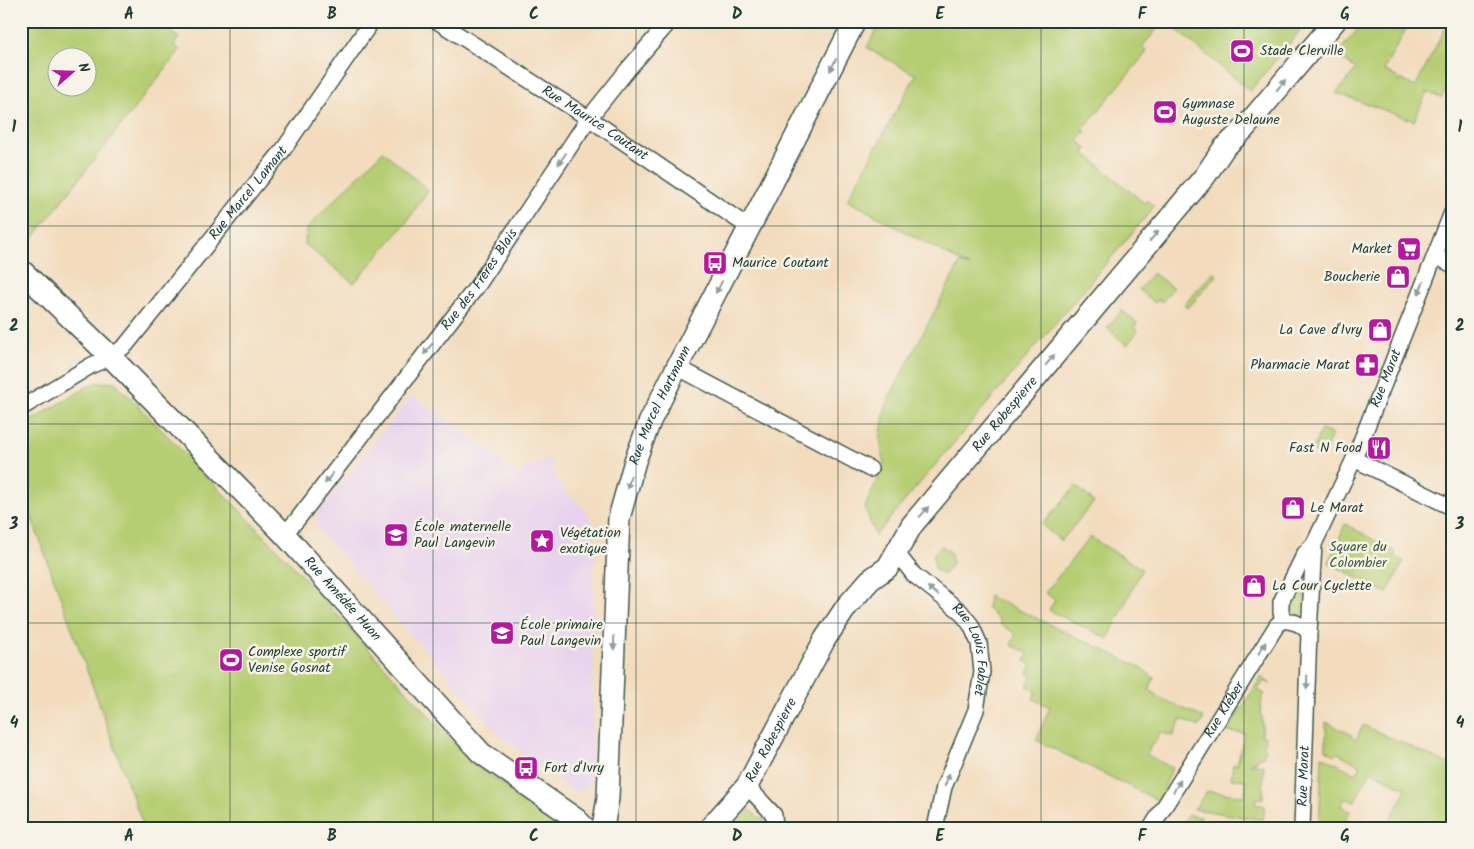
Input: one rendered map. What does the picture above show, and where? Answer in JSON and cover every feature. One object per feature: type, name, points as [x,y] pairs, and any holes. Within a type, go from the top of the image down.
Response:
[{"type":"main road","name":"Rue Marcel Hartmann","points":[[604,828],[608,798],[619,518],[638,453],[650,421],[677,367],[750,228],[854,21]]},
{"type":"main road","name":"Rue Robespierre","points":[[710,828],[747,786],[826,639],[847,606],[870,580],[888,567],[912,525],[1205,176],[1224,148],[1243,130],[1335,21]]},
{"type":"main road","name":"Rue Amédée Huon","points":[[21,270],[111,357],[284,534],[481,752],[576,819],[584,828]]},
{"type":"street","name":"Rue Marcel Lamant","points":[[21,408],[92,365],[111,357],[126,345],[283,150],[372,21]]},
{"type":"street","name":"Rue Maurice Coutant","points":[[437,21],[589,118],[750,228]]},
{"type":"street","name":"Rue des Frères Blais","points":[[284,534],[297,520],[478,285],[589,118],[670,21]]},
{"type":"street","name":"Rue Marat","points":[[1282,620],[1281,602],[1306,553],[1314,544],[1354,459],[1453,210]]},
{"type":"street","points":[[1435,256],[1453,265]]},
{"type":"street","points":[[677,367],[870,469]]},
{"type":"street","points":[[1354,459],[1453,508]]},
{"type":"street","name":"Rue Marat","points":[[1302,828],[1308,633],[1314,544]]},
{"type":"street","name":"Rue Louis Fablet","points":[[896,552],[914,575],[960,611],[971,625],[979,643],[982,672],[976,710],[944,787],[936,828]]},
{"type":"street","points":[[1282,620],[1292,621],[1304,626],[1308,633]]},
{"type":"street","name":"Rue Kléber","points":[[1151,828],[1273,631],[1282,620]]},
{"type":"street","points":[[747,786],[774,815],[775,828]]},
{"type":"shaded area","name":"École primaire Paul Langevin","points":[[413,395],[501,460],[506,468],[510,465],[516,475],[549,457],[554,466],[551,468],[565,492],[579,503],[594,523],[592,783],[576,793],[503,738],[316,527],[317,521],[315,516]]},
{"type":"green space","points":[[21,21],[176,21],[173,25],[175,27],[171,32],[179,38],[174,45],[180,50],[25,248],[21,244]]},
{"type":"green space","points":[[880,21],[1164,21],[1142,47],[1147,52],[1083,129],[1086,132],[1078,141],[1087,148],[1084,153],[1144,203],[1147,200],[1154,207],[875,536],[865,507],[884,464],[880,439],[885,410],[890,396],[960,263],[970,267],[847,200],[916,75],[867,48]]},
{"type":"green space","name":"Stade Clerville","points":[[1166,21],[1308,21],[1250,91]]},
{"type":"green space","points":[[1365,21],[1410,21],[1384,70],[1398,78],[1397,81],[1399,82],[1401,79],[1415,87],[1449,21],[1453,21],[1453,79],[1441,98],[1427,92],[1414,121],[1336,93],[1356,69],[1336,55]]},
{"type":"green space","points":[[383,151],[428,190],[406,223],[354,283],[304,244],[308,227]]},
{"type":"green space","points":[[1213,272],[1217,275],[1189,307],[1186,307],[1185,304]]},
{"type":"green space","points":[[1153,273],[1173,288],[1162,302],[1158,299],[1155,303],[1139,290]]},
{"type":"green space","points":[[1122,310],[1137,323],[1134,327],[1138,331],[1127,345],[1107,328]]},
{"type":"green space","name":"Complexe sportif Venise Gosnat","points":[[115,382],[284,556],[472,763],[567,828],[144,828],[21,488],[21,427],[94,383]]},
{"type":"green space","points":[[1321,430],[1332,434],[1323,456],[1312,451]]},
{"type":"green space","points":[[1076,486],[1094,502],[1061,541],[1042,525]]},
{"type":"green space","name":"Square du Colombier","points":[[1345,524],[1396,552],[1394,556],[1404,561],[1387,593],[1329,563]]},
{"type":"green space","points":[[1090,537],[1142,569],[1108,639],[1049,610],[1055,600],[1045,593]]},
{"type":"green space","points":[[942,545],[951,553],[952,564],[943,575],[935,569],[933,555]]},
{"type":"green space","points":[[1300,576],[1305,577],[1303,613],[1296,616],[1288,613],[1286,605]]},
{"type":"green space","points":[[989,596],[1142,668],[1154,678],[1149,690],[1156,694],[1156,696],[1204,718],[1199,727],[1181,719],[1173,736],[1160,732],[1154,744],[1152,743],[1147,755],[1172,768],[1159,801],[1036,740],[1050,707],[1033,699],[1036,690],[1027,686],[1032,676],[1028,673],[1032,665],[1025,661],[1028,653],[1011,645],[1016,634],[1000,624],[1000,621],[987,608]]},
{"type":"green space","points":[[1261,677],[1271,684],[1264,681],[1258,690],[1265,694],[1262,699],[1260,715],[1262,716],[1262,736],[1265,737],[1264,756],[1258,758],[1257,762],[1251,762],[1250,764],[1264,765],[1263,799],[1256,798],[1255,804],[1265,806],[1263,820],[1194,809],[1207,791],[1245,796],[1246,780],[1231,779],[1233,764],[1237,764],[1245,733],[1227,732]]},
{"type":"green space","points":[[1326,722],[1352,735],[1351,737],[1356,740],[1363,725],[1453,766],[1453,828],[1386,828],[1406,789],[1371,771],[1354,802],[1346,798],[1341,806],[1350,811],[1341,828],[1319,828],[1322,756],[1356,774],[1361,766],[1338,753],[1335,755],[1326,750]]},
{"type":"green space","points":[[749,810],[764,821],[764,828],[734,828]]},
{"type":"green space","points":[[1188,815],[1201,817],[1199,828],[1180,828]]},
{"type":"place","name":"Stade Clerville","points":[[1242,51]]},
{"type":"place","name":"Gymnase Auguste Delaune","points":[[1165,112]]},
{"type":"place","name":"Market","points":[[1409,249]]},
{"type":"place","name":"Maurice Coutant","points":[[715,263]]},
{"type":"place","name":"Boucherie","points":[[1398,277]]},
{"type":"place","name":"La Cave d'Ivry","points":[[1380,330]]},
{"type":"place","name":"Pharmacie Marat","points":[[1367,365]]},
{"type":"place","name":"Fast N Food","points":[[1379,448]]},
{"type":"place","name":"Le Marat","points":[[1293,508]]},
{"type":"place","name":"École maternelle Paul Langevin","points":[[396,535]]},
{"type":"place","name":"Végétation exotique","points":[[542,541]]},
{"type":"place","name":"La Cour Cyclette","points":[[1254,586]]},
{"type":"place","name":"École primaire Paul Langevin","points":[[502,633]]},
{"type":"place","name":"Complexe sportif Venise Gosnat","points":[[231,660]]},
{"type":"place","name":"Fort d'Ivry","points":[[526,768]]}]
